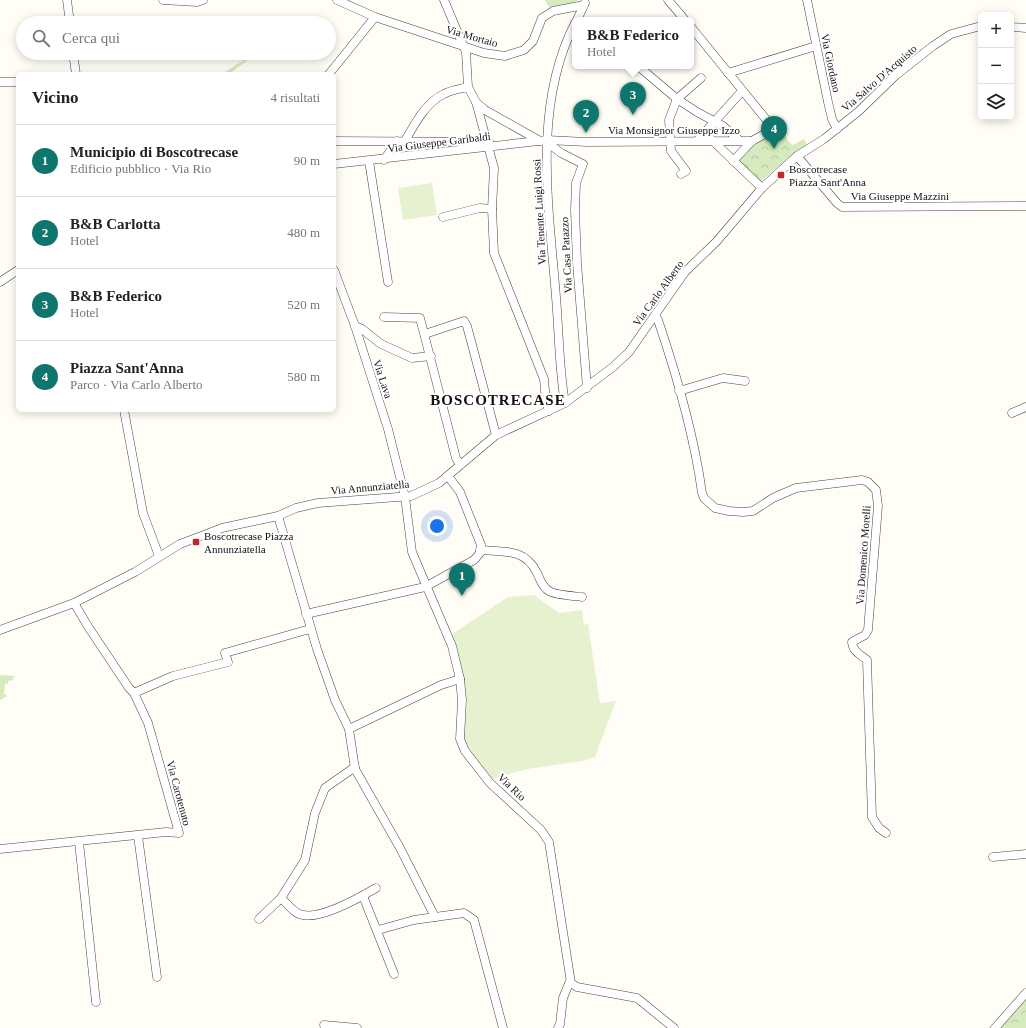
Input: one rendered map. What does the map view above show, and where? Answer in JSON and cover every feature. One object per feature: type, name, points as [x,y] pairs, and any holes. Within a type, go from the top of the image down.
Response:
[{"type":"street","points":[[67,0],[69,16]]},
{"type":"street","points":[[163,0],[198,2],[203,0]]},
{"type":"street","name":"Via Mortaio","points":[[337,0],[375,17],[484,53],[505,56],[524,50],[533,41],[542,18],[553,11],[585,2]]},
{"type":"street","points":[[444,0],[468,59],[468,87],[476,102],[488,144],[494,177],[492,209],[494,253],[544,379],[546,402],[549,411]]},
{"type":"street","points":[[668,0],[682,17]]},
{"type":"street","name":"Via Giordano","points":[[807,0],[832,119],[837,129]]},
{"type":"street","name":"Via Tenente Luigi Rossi","points":[[580,17],[585,2]]},
{"type":"street","points":[[331,72],[375,17]]},
{"type":"street","name":"Via Salvo D'Acquisto","points":[[797,156],[837,129],[896,75],[933,46],[952,34],[978,27]]},
{"type":"street","points":[[1014,27],[1026,30]]},
{"type":"street","points":[[694,31],[769,123],[770,128],[768,132],[752,141],[733,161]]},
{"type":"street","name":"Via Tenente Luigi Rossi","points":[[566,403],[545,167],[545,141],[550,104],[562,58],[572,36]]},
{"type":"street","points":[[728,73],[816,46]]},
{"type":"street","points":[[74,60],[76,72]]},
{"type":"street","points":[[642,69],[677,99],[715,122],[739,140]]},
{"type":"street","points":[[681,174],[686,171],[671,151],[669,120],[677,99],[701,78]]},
{"type":"street","points":[[0,82],[16,82]]},
{"type":"street","points":[[384,160],[437,98],[445,93],[468,87]]},
{"type":"street","points":[[698,140],[731,104],[731,101],[742,91]]},
{"type":"street","points":[[476,102],[485,110],[545,141]]},
{"type":"street","points":[[712,140],[762,188]]},
{"type":"street","points":[[336,141],[509,144],[545,141]]},
{"type":"street","name":"Via Monsignor Giuseppe Izzo","points":[[545,141],[752,141]]},
{"type":"street","name":"Via Casa Patazzo","points":[[545,141],[561,153],[583,164],[576,183],[575,210],[577,263],[587,388]]},
{"type":"street","name":"Via Giuseppe Garibaldi","points":[[336,164],[384,160],[488,144]]},
{"type":"street","name":"Via Carlo Alberto","points":[[566,403],[587,388],[630,352],[685,272],[717,241],[762,188],[797,156]]},
{"type":"street","name":"Via Giuseppe Mazzini","points":[[797,156],[836,203],[842,207],[1026,206]]},
{"type":"street","points":[[369,161],[388,282]]},
{"type":"street","points":[[443,217],[480,208],[492,209]]},
{"type":"street","points":[[0,282],[16,271]]},
{"type":"street","name":"Via Lava","points":[[336,275],[355,326],[388,429],[405,497]]},
{"type":"street","name":"Via Domenico Morelli","points":[[655,316],[660,327],[680,391],[696,448],[702,493],[704,498],[715,508],[729,511],[753,511],[783,493],[803,486],[862,480],[868,482],[876,490],[878,506],[868,630],[865,635],[852,642],[852,644],[855,651],[867,660],[869,681],[872,817],[879,828],[886,833]]},
{"type":"street","points":[[384,317],[420,318],[456,458],[460,465]]},
{"type":"street","points":[[425,334],[464,321],[467,326],[496,435]]},
{"type":"street","points":[[355,326],[362,329],[381,344],[412,358],[431,356]]},
{"type":"street","points":[[680,391],[723,378],[745,381]]},
{"type":"street","name":"Via Annunziatella","points":[[0,630],[74,603],[134,572],[180,544],[210,532],[278,516],[296,508],[318,503],[340,500],[405,497],[422,492],[448,476],[496,435],[566,403]]},
{"type":"street","points":[[1012,413],[1026,407]]},
{"type":"street","points":[[124,412],[143,513],[159,556]]},
{"type":"street","points":[[306,614],[344,607],[425,587],[474,560],[480,550],[481,545],[460,492],[448,476]]},
{"type":"street","name":"Via Rio","points":[[405,497],[412,552],[425,587],[452,646],[460,679],[462,700],[460,739],[465,751],[490,783],[541,830],[549,842],[570,981]]},
{"type":"street","points":[[278,516],[310,630],[335,700],[349,729],[355,767],[435,917]]},
{"type":"street","points":[[480,550],[509,552],[524,556],[531,563],[541,582],[549,591],[582,597]]},
{"type":"street","name":"Via Carotenuto","points":[[0,849],[166,832],[179,833],[148,723],[134,693],[129,688],[89,628],[74,603]]},
{"type":"street","points":[[134,693],[173,676],[228,662],[225,653],[310,630]]},
{"type":"street","points":[[349,729],[441,685],[460,679]]},
{"type":"street","points":[[259,919],[281,898],[305,860],[315,813],[325,788],[355,767]]},
{"type":"street","points":[[138,836],[157,977]]},
{"type":"street","points":[[79,842],[96,1002]]},
{"type":"street","points":[[993,857],[1026,854]]},
{"type":"street","points":[[281,898],[297,913],[309,916],[318,915],[363,896],[376,888]]},
{"type":"street","points":[[363,896],[378,930],[394,974]]},
{"type":"street","points":[[378,930],[414,920],[464,913],[474,920],[503,1028]]},
{"type":"street","points":[[558,1028],[563,998],[570,981],[571,984],[577,987],[637,998],[674,1028]]},
{"type":"street","points":[[995,1028],[1026,993]]},
{"type":"street","points":[[324,1025],[357,1028]]},
{"type":"green space","points":[[545,0],[578,0],[572,4],[549,7]]},
{"type":"green space","points":[[244,60],[248,60],[232,72],[225,72]]},
{"type":"green space","points":[[775,122],[790,143],[793,145],[804,139],[807,145],[793,154],[760,182],[738,160],[759,139],[769,139],[776,133],[772,124]]},
{"type":"green space","points":[[432,183],[437,215],[403,220],[398,188]]},
{"type":"green space","points":[[534,595],[559,613],[582,610],[584,625],[588,624],[600,703],[616,701],[595,757],[582,761],[527,769],[493,779],[464,742],[467,703],[464,681],[452,634],[508,597]]},
{"type":"green space","points":[[0,675],[16,676],[13,677],[13,680],[8,681],[8,684],[5,684],[4,694],[7,696],[0,700]]},
{"type":"green space","points":[[1026,990],[1026,1028],[989,1028]]},
{"type":"place","name":"B&B Federico","points":[[633,115]]},
{"type":"place","name":"B&B Carlotta","points":[[586,133]]},
{"type":"place","name":"Piazza Sant'Anna","points":[[774,149]]},
{"type":"place","name":"Boscotrecase Piazza Sant'Anna","points":[[781,175]]},
{"type":"place","name":"Boscotrecase Piazza Annunziatella","points":[[196,542]]},
{"type":"place","name":"Municipio di Boscotrecase","points":[[462,596]]},
{"type":"district","name":"BOSCOTRECASE","points":[[498,400]]}]
